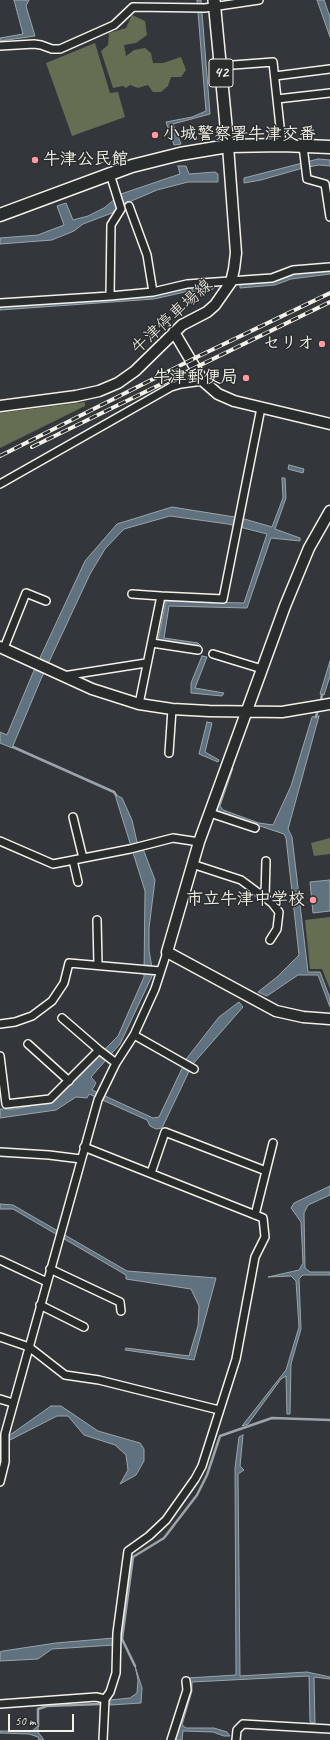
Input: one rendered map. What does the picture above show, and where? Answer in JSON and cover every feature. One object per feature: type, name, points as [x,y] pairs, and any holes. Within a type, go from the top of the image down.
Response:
[{"type":"highway","points":[[0,215],[110,174],[154,160],[180,154],[228,146],[282,145],[330,147]]},
{"type":"main road","name":"42","points":[[211,4],[220,66],[228,146]]},
{"type":"street","points":[[0,46],[34,44],[52,49],[60,49],[114,25],[131,4],[195,7],[211,4],[259,0]]},
{"type":"street","points":[[220,66],[273,62],[282,145]]},
{"type":"street","points":[[275,76],[330,69]]},
{"type":"street","points":[[277,99],[330,93]]},
{"type":"street","name":"牛津停車場線","points":[[0,406],[76,396],[99,391],[118,383],[135,372],[182,325],[207,312],[216,305],[231,282],[236,254],[228,146]]},
{"type":"street","points":[[303,146],[307,179],[325,184],[330,217]]},
{"type":"street","points":[[110,174],[122,209],[111,224],[110,296]]},
{"type":"street","points":[[129,206],[147,255],[153,292]]},
{"type":"street","points":[[0,303],[153,292],[188,284],[272,278],[293,270],[330,267]]},
{"type":"street","points":[[174,332],[203,381],[210,388],[225,398],[330,424]]},
{"type":"street","points":[[0,484],[171,387],[203,381]]},
{"type":"street","points":[[132,594],[223,599],[261,408]]},
{"type":"street","points":[[0,1482],[5,1462],[4,1434],[98,1100],[116,1063],[134,1034],[155,989],[199,842],[248,712],[262,669],[309,548],[330,511]]},
{"type":"street","points":[[46,601],[26,593],[2,647],[63,676],[112,696],[139,704],[172,709],[282,712],[322,706]]},
{"type":"street","points":[[139,704],[146,663],[152,643],[161,596]]},
{"type":"street","points":[[152,643],[198,650]]},
{"type":"street","points":[[213,654],[262,669]]},
{"type":"street","points":[[63,676],[146,663]]},
{"type":"street","points":[[169,753],[172,709]]},
{"type":"street","points":[[210,814],[255,828]]},
{"type":"street","points":[[73,817],[83,858]]},
{"type":"street","points":[[0,841],[53,864],[130,849],[173,838],[199,842]]},
{"type":"street","points":[[74,860],[78,882]]},
{"type":"street","points":[[265,897],[266,861]]},
{"type":"street","points":[[192,864],[241,880],[265,897],[280,912],[277,929],[270,940]]},
{"type":"street","points":[[97,920],[98,965]]},
{"type":"street","points":[[167,952],[276,1011],[303,1017],[330,1019]]},
{"type":"street","points":[[0,1024],[15,1022],[32,1016],[52,1001],[64,983],[69,963],[160,971]]},
{"type":"street","points":[[62,1018],[116,1063]]},
{"type":"street","points":[[134,1034],[194,1069]]},
{"type":"street","points":[[28,1044],[68,1081]]},
{"type":"street","points":[[0,1056],[6,1104],[50,1099],[99,1050]]},
{"type":"street","points":[[152,1173],[165,1132],[266,1170]]},
{"type":"street","points":[[255,1214],[273,1144]]},
{"type":"street","points":[[84,1147],[255,1214],[263,1218],[265,1237],[255,1257],[236,1359],[202,1466],[195,1479],[166,1520],[149,1536],[128,1551],[117,1633],[116,1673],[110,1692],[105,1699],[103,1740]]},
{"type":"street","points":[[0,1152],[81,1159]]},
{"type":"street","points":[[0,1260],[47,1282]]},
{"type":"street","points":[[50,1269],[120,1302],[120,1312]]},
{"type":"street","points":[[40,1305],[84,1326]]},
{"type":"street","points":[[0,1337],[29,1346],[65,1375],[99,1380],[219,1410]]},
{"type":"street","points":[[0,1399],[13,1403]]},
{"type":"street","points":[[171,1740],[187,1690],[186,1681]]},
{"type":"street","points":[[0,1704],[96,1697],[105,1699]]},
{"type":"street","points":[[236,1740],[238,1730],[243,1724],[330,1729]]},
{"type":"green space","points":[[132,15],[145,21],[147,35],[136,43],[124,45],[126,56],[134,50],[145,48],[151,53],[153,63],[163,63],[181,57],[186,70],[181,77],[171,77],[168,86],[161,92],[153,92],[148,85],[138,88],[130,85],[126,88],[123,86],[113,88],[101,51],[108,45],[109,33],[126,28]]},
{"type":"green space","points":[[95,43],[110,93],[118,92],[125,117],[72,136],[46,63]]},
{"type":"green space","points":[[85,402],[85,406],[0,448],[0,413]]},
{"type":"green space","points":[[330,838],[330,854],[314,856],[311,843]]},
{"type":"green space","points":[[330,917],[330,989],[322,969],[310,969],[305,920]]},
{"type":"water","points":[[14,0],[29,0],[26,6],[35,36],[0,41],[0,38],[23,34]]},
{"type":"water","points":[[197,0],[201,0],[210,114],[173,124],[181,144],[174,145],[166,122],[192,117],[206,111]]},
{"type":"water","points":[[317,0],[324,0],[330,17],[330,37]]},
{"type":"water","points":[[318,159],[330,160],[330,166],[319,165],[303,168],[261,180],[244,183],[244,178]]},
{"type":"water","points":[[178,166],[186,166],[189,174],[215,172],[218,174],[218,182],[188,182],[157,190],[122,205],[112,213],[83,224],[74,231],[52,240],[0,244],[0,238],[38,235],[64,225],[57,206],[66,203],[73,220],[88,216],[104,208],[121,194],[180,174]]},
{"type":"water","points":[[330,269],[330,274],[291,279],[275,285],[240,288],[240,284],[274,281],[294,273]]},
{"type":"water","points":[[213,286],[213,289],[185,292],[154,299],[0,310],[0,306],[152,296],[184,289]]},
{"type":"water","points":[[289,465],[304,469],[303,473],[288,469]]},
{"type":"water","points":[[282,478],[285,478],[286,498],[275,529],[300,538],[300,541],[271,538],[247,608],[169,606],[164,638],[198,643],[201,646],[197,649],[158,640],[166,601],[244,603],[267,534],[228,524],[170,516],[124,529],[105,549],[90,574],[41,679],[12,748],[0,743],[0,732],[7,735],[32,675],[85,561],[117,524],[172,507],[241,518],[272,527],[283,498]]},
{"type":"water","points":[[202,656],[207,657],[195,688],[224,693],[222,696],[191,693],[191,683]]},
{"type":"water","points":[[330,661],[330,676],[324,695],[320,694]]},
{"type":"water","points":[[319,716],[288,829],[292,837],[308,972],[320,972],[330,998],[330,1007],[318,975],[298,975],[267,996],[258,992],[277,977],[299,955],[286,838],[284,834],[218,812],[216,808],[231,767],[233,768],[220,806],[223,810],[259,823],[273,825],[291,786],[312,717]]},
{"type":"water","points":[[207,722],[212,723],[205,752],[219,760],[218,762],[199,754]]},
{"type":"water","points":[[116,795],[122,798],[132,820],[137,842],[143,849],[155,880],[149,928],[149,950],[153,974],[120,1044],[91,1077],[96,1083],[92,1090],[153,1118],[159,1117],[187,1058],[219,1017],[239,1002],[243,1007],[192,1065],[162,1128],[156,1129],[150,1126],[147,1120],[89,1094],[87,1098],[76,1097],[56,1110],[0,1118],[0,1109],[15,1109],[54,1101],[118,1036],[144,977],[145,891]]},
{"type":"water","points":[[330,880],[330,911],[313,913],[310,882]]},
{"type":"water","points":[[330,1186],[330,1195],[308,1205],[304,1213],[305,1268],[310,1272],[330,1272],[330,1275],[303,1275],[299,1279],[301,1329],[291,1364],[290,1414],[287,1414],[286,1376],[281,1379],[248,1424],[242,1426],[286,1370],[299,1327],[296,1281],[291,1276],[268,1277],[299,1270],[303,1263],[301,1222],[291,1208],[294,1203]]},
{"type":"water","points":[[0,1204],[13,1205],[127,1271],[216,1278],[194,1360],[125,1350],[126,1348],[189,1356],[198,1326],[199,1306],[191,1289],[126,1279],[126,1275],[13,1209],[0,1209]]},
{"type":"water","points":[[51,1406],[61,1406],[98,1431],[140,1443],[144,1449],[144,1461],[136,1475],[120,1484],[128,1470],[126,1455],[115,1445],[84,1435],[68,1416],[57,1416],[10,1440],[0,1442],[0,1439],[10,1435]]},
{"type":"water","points":[[243,1435],[240,1466],[244,1470],[238,1474],[240,1676],[307,1672],[330,1677],[330,1679],[314,1677],[315,1723],[310,1722],[309,1676],[192,1682],[192,1691],[182,1725],[186,1728],[214,1728],[227,1732],[230,1736],[224,1736],[213,1732],[183,1731],[182,1740],[175,1740],[190,1691],[188,1678],[236,1675],[235,1468],[239,1437]]},
{"type":"water","points":[[114,1638],[114,1645],[52,1649],[38,1659],[0,1661],[0,1652],[3,1651],[56,1643]]},
{"type":"water","points":[[135,1666],[142,1688],[141,1703],[110,1705],[110,1700],[130,1698],[137,1693],[138,1680]]},
{"type":"water","points":[[38,1726],[38,1732],[44,1740],[39,1740],[38,1737],[29,1734],[0,1733],[0,1731],[32,1731]]},
{"type":"waterway","points":[[320,704],[322,695]]},
{"type":"waterway","points":[[316,717],[318,709]]},
{"type":"waterway","points":[[13,747],[114,792],[116,795]]},
{"type":"waterway","points":[[117,1639],[122,1639],[133,1557],[164,1538],[197,1495],[207,1475],[220,1436],[272,1418],[330,1420]]},
{"type":"waterway","points":[[122,1639],[135,1666]]},
{"type":"waterway","points":[[38,1726],[38,1709],[47,1706],[101,1704]]},
{"type":"railway","points":[[0,456],[197,357],[330,293]]},
{"type":"railway","points":[[32,447],[330,302]]},
{"type":"place","name":"小城警察署牛津交番","points":[[155,135]]},
{"type":"place","name":"牛津公民館","points":[[35,160]]},
{"type":"place","name":"セリオ","points":[[322,344]]},
{"type":"place","name":"牛津郵便局","points":[[246,378]]},
{"type":"place","name":"市立牛津中学校","points":[[313,900]]}]
